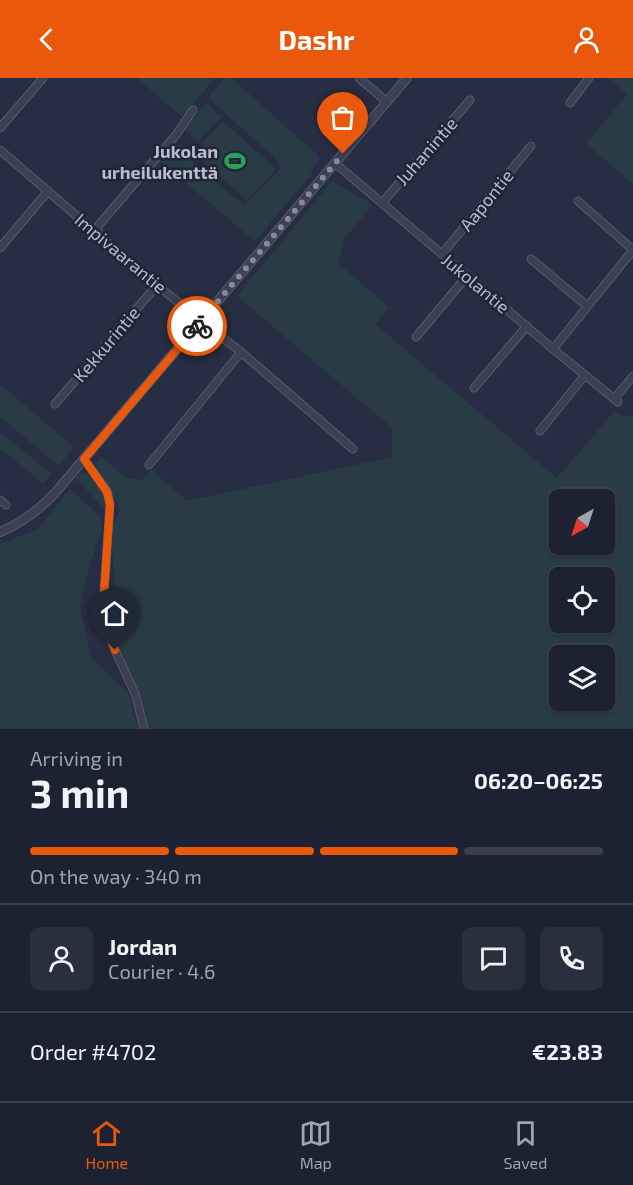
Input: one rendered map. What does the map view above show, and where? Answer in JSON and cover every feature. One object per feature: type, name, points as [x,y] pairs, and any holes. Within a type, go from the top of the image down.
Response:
[{"type":"street","points":[[0,128],[43,78]]},
{"type":"street","points":[[359,78],[387,102]]},
{"type":"street","points":[[0,532],[17,525],[38,511],[55,493],[407,78]]},
{"type":"street","points":[[570,103],[589,78]]},
{"type":"street","name":"Juhanintie","points":[[382,203],[470,100]]},
{"type":"street","points":[[98,234],[98,226],[176,135],[193,110]]},
{"type":"street","name":"Aapontie","points":[[442,254],[531,146]]},
{"type":"street","name":"Impivaarantie","points":[[0,150],[157,285],[242,352],[353,449]]},
{"type":"street","name":"Jukolantie","points":[[335,163],[616,400],[633,376]]},
{"type":"street","points":[[0,248],[48,191]]},
{"type":"street","points":[[553,349],[633,250],[578,201]]},
{"type":"street","points":[[531,259],[587,306]]},
{"type":"street","points":[[416,337],[467,276]]},
{"type":"street","name":"Kekkurintie","points":[[55,404],[157,285]]},
{"type":"street","points":[[474,388],[527,326]]},
{"type":"street","points":[[149,465],[242,352]]},
{"type":"street","points":[[540,431],[585,375]]},
{"type":"street","points":[[84,459],[107,492],[110,504],[104,623],[136,696],[144,729]]},
{"type":"shaded area","points":[[137,78],[215,78],[182,117]]},
{"type":"shaded area","points":[[224,78],[231,78],[320,157],[310,176],[254,242],[161,162],[180,144],[197,167],[245,205],[281,168],[274,157],[208,98]]},
{"type":"shaded area","points":[[608,78],[633,78],[633,184],[586,144],[627,94]]},
{"type":"shaded area","points":[[206,103],[221,117],[198,142],[184,129]]},
{"type":"shaded area","name":"Jukolan urheilukenttä","points":[[223,121],[276,169],[247,201],[194,153]]},
{"type":"shaded area","points":[[332,181],[373,205],[344,239],[338,263],[389,307],[375,324],[557,478],[615,410],[620,415],[633,417],[633,729],[149,729],[141,696],[119,649],[112,546],[113,526],[120,509],[95,463],[101,457],[127,478],[141,480],[151,470],[186,501],[392,457],[392,428],[237,296]]},
{"type":"shaded area","points":[[0,384],[74,447],[59,466],[0,417]]},
{"type":"shaded area","points":[[0,432],[52,474],[43,484],[0,448]]},
{"type":"shaded area","points":[[80,472],[92,477],[101,487],[106,496],[105,509],[75,478]]},
{"type":"shaded area","points":[[70,489],[100,516],[103,527],[90,564],[80,608],[92,659],[128,692],[138,729],[0,729],[0,544],[36,530]]},
{"type":"way so far","points":[[197,326],[343,154]]},
{"type":"place","name":"Jukolan urheilukenttä","points":[[235,161]]},
{"type":"route","points":[[115,650],[104,623],[103,608],[110,504],[107,492],[84,459],[197,326]]}]
